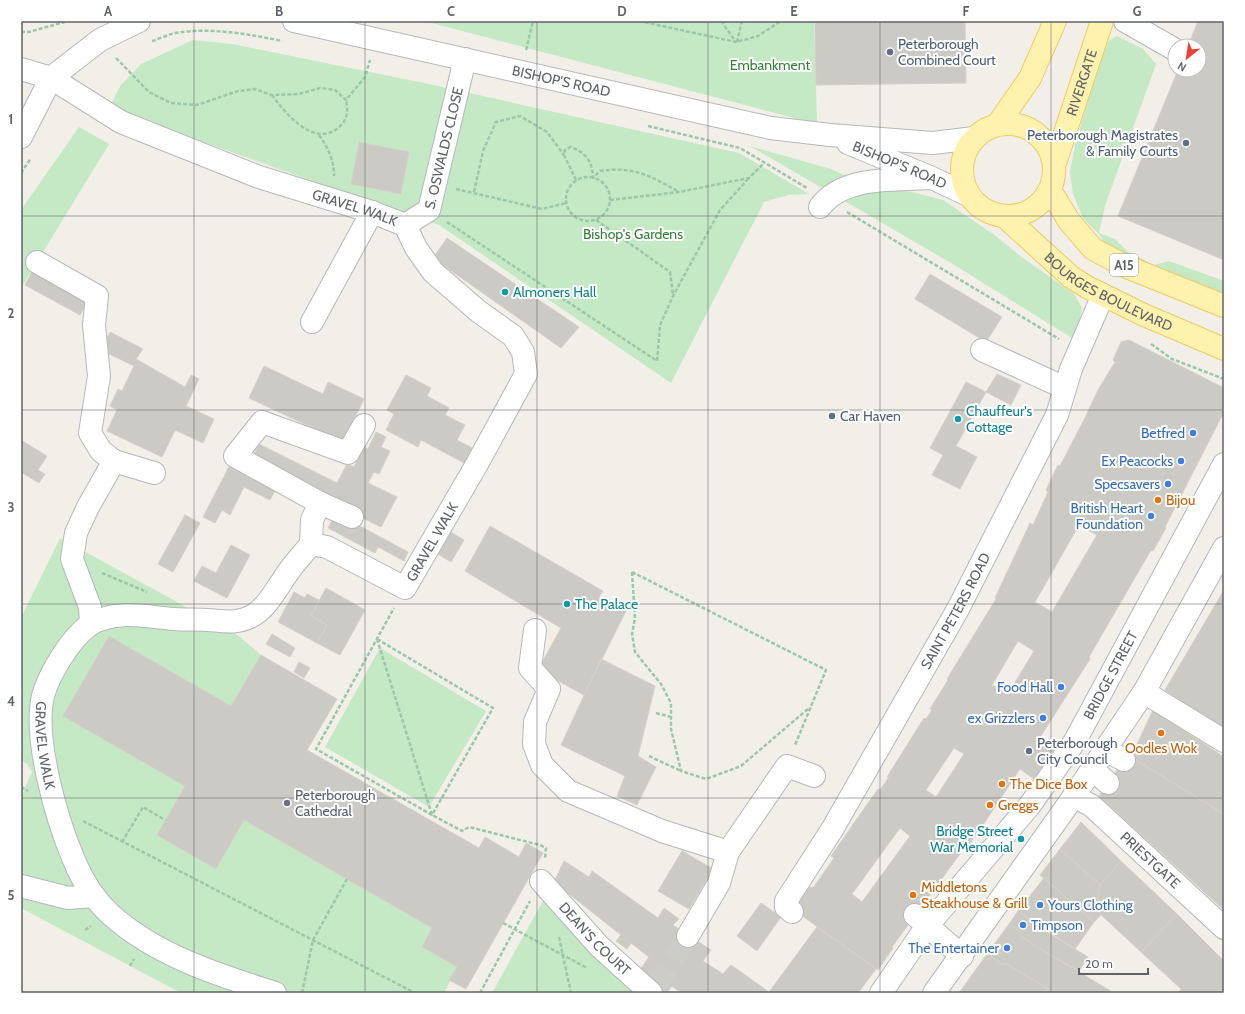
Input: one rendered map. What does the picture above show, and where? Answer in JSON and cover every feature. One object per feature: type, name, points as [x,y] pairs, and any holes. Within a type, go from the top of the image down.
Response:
[{"type":"main road","points":[[998,124],[1030,78],[1055,21]]},
{"type":"main road","name":"RIVERGATE","points":[[1054,166],[1102,21]]},
{"type":"main road","points":[[998,124],[1014,124],[1029,129],[1041,138],[1050,151],[1054,166],[1054,177],[1050,190],[1042,201],[1031,210],[1019,215],[1005,217],[991,213],[978,206],[968,195],[962,181],[961,165],[965,151],[974,138],[985,129],[998,124]]},
{"type":"main road","name":"BOURGES BOULEVARD","points":[[1050,190],[1069,221],[1093,249],[1127,267],[1224,306]]},
{"type":"main road","name":"BOURGES BOULEVARD","points":[[1005,217],[1071,277],[1102,295],[1224,349]]},
{"type":"street","points":[[21,137],[51,78],[100,40],[139,21]]},
{"type":"street","name":"BISHOP'S ROAD","points":[[294,21],[771,128],[830,135],[934,143],[974,138]]},
{"type":"street","points":[[1125,21],[1167,45]]},
{"type":"street","name":"S. OSWALDS CLOSE","points":[[405,225],[429,210],[464,59]]},
{"type":"street","points":[[21,69],[51,78]]},
{"type":"street","name":"GRAVEL WALK","points":[[51,78],[121,122],[259,177],[372,212],[405,225],[416,248],[433,272],[478,311],[513,336],[523,352],[526,374],[477,464],[405,588],[327,547],[311,544],[290,570],[268,602],[250,616],[232,622],[136,615],[114,616],[91,624],[69,645],[55,669],[43,696],[40,717],[42,741],[56,806],[74,861],[94,896],[110,914],[146,940],[201,968],[275,993]]},
{"type":"street","name":"BISHOP'S ROAD","points":[[830,135],[932,178],[968,195]]},
{"type":"street","points":[[823,203],[838,190],[856,184],[932,178]]},
{"type":"street","points":[[312,322],[372,212]]},
{"type":"street","points":[[37,262],[96,296],[94,325],[99,376],[90,433],[101,451],[114,461],[154,473]]},
{"type":"street","name":"SAINT PETERS ROAD","points":[[792,912],[786,907],[786,901],[833,828],[958,609],[1057,415],[1071,369],[1102,295]]},
{"type":"street","points":[[982,350],[1065,388]]},
{"type":"street","points":[[352,517],[320,503],[235,456],[262,422],[348,453],[364,425]]},
{"type":"street","points":[[91,624],[90,607],[72,559],[76,533],[88,507],[114,461]]},
{"type":"street","name":"BRIDGE STREET","points":[[881,993],[921,921],[1030,805],[1075,741],[1224,464]]},
{"type":"street","points":[[311,544],[312,520],[320,503]]},
{"type":"street","points":[[934,993],[1083,801],[1115,755],[1144,692],[1224,548]]},
{"type":"street","points":[[535,630],[530,668],[549,689],[535,722],[534,744],[542,766],[568,791],[662,831],[728,852]]},
{"type":"street","points":[[1144,692],[1224,741]]},
{"type":"street","points":[[688,936],[719,883],[728,852],[787,766],[814,776]]},
{"type":"street","name":"PRIESTGATE","points":[[1083,801],[1224,928]]},
{"type":"street","name":"DEAN'S COURT","points":[[541,881],[599,946],[653,991]]},
{"type":"street","points":[[21,886],[68,898],[94,896]]},
{"type":"street","points":[[921,921],[962,956]]},
{"type":"path","points":[[21,32],[28,32],[68,21]]},
{"type":"path","points":[[639,21],[736,42],[758,36],[781,21]]},
{"type":"path","points":[[721,21],[736,42]]},
{"type":"path","points":[[736,42],[742,21]]},
{"type":"path","points":[[146,43],[175,33],[221,31],[252,34],[289,43]]},
{"type":"path","points":[[346,100],[365,77],[377,39]]},
{"type":"path","points":[[100,40],[149,92],[171,103],[197,105],[238,91],[254,88],[272,95],[299,94],[320,88],[335,90],[346,100],[348,112],[342,124],[332,133],[319,135]]},
{"type":"path","points":[[111,62],[122,54]]},
{"type":"path","points":[[363,59],[378,62]]},
{"type":"path","points":[[272,95],[283,110],[301,126],[319,135],[329,149],[334,167],[334,190],[331,199]]},
{"type":"path","points":[[474,192],[483,152],[496,122],[520,116],[547,132],[564,155],[576,180]]},
{"type":"path","points":[[647,126],[740,148],[823,203],[1079,351]]},
{"type":"path","points":[[564,155],[565,150],[570,147],[580,150],[589,160],[593,169],[593,178]]},
{"type":"path","points":[[429,210],[657,361],[660,325],[673,296],[720,210],[764,163]]},
{"type":"path","points":[[593,178],[600,171],[627,170],[649,175],[679,192]]},
{"type":"path","points":[[587,177],[593,178],[601,180],[606,186],[610,200],[606,212],[596,220],[583,221],[572,215],[566,203],[567,190],[576,180],[587,177]]},
{"type":"path","points":[[610,200],[679,192],[749,178]]},
{"type":"path","points":[[436,184],[542,209],[566,203]]},
{"type":"path","points":[[596,220],[670,272],[673,296]]},
{"type":"path","points":[[1147,342],[1172,359],[1224,379]]},
{"type":"path","points":[[72,559],[152,594]]},
{"type":"path","points":[[681,771],[671,729],[671,703],[661,684],[635,652],[632,634],[635,618],[632,572],[826,670],[809,708],[787,766]]},
{"type":"path","points":[[405,588],[316,749],[462,831],[469,827],[530,842],[546,848],[541,881],[480,993]]},
{"type":"path","points":[[377,639],[432,815]]},
{"type":"path","points":[[377,639],[494,708],[432,815]]},
{"type":"path","points":[[649,756],[681,771],[706,779],[742,766],[809,708]]},
{"type":"path","points":[[656,713],[671,716]]},
{"type":"path","points":[[21,787],[25,789]]},
{"type":"path","points":[[56,806],[122,842],[415,993]]},
{"type":"path","points":[[122,842],[143,807],[166,820]]},
{"type":"path","points":[[302,993],[313,940],[347,879]]},
{"type":"path","points":[[503,923],[588,969]]},
{"type":"path","points":[[558,933],[571,993]]},
{"type":"green space","name":"Embankment","points":[[424,21],[814,21],[817,124]]},
{"type":"green space","points":[[1117,36],[1143,49],[1156,64],[1105,206],[1099,233],[1115,239],[1128,252],[1154,265],[1169,261],[1224,281],[1224,298],[1203,292],[1105,244],[1098,233],[1083,218],[1073,194],[1070,172],[1075,145],[1100,59],[1107,42]]},
{"type":"green space","name":"Bishop's Gardens","points":[[193,40],[232,44],[424,83],[739,153],[809,194],[788,195],[764,202],[671,383],[439,225],[390,209],[109,108],[121,85],[141,64]]},
{"type":"green space","points":[[79,127],[109,144],[21,288],[21,210]]},
{"type":"green space","points":[[750,146],[831,169],[870,187],[912,192],[943,200],[993,234],[1023,258],[1074,294],[1082,308],[1078,327],[1072,338],[951,263]]},
{"type":"green space","points":[[60,538],[210,620],[222,622],[261,655],[231,706],[109,636],[185,786],[157,835],[216,869],[244,820],[432,928],[422,947],[457,967],[444,993],[181,993],[21,908],[21,796],[32,772],[27,764],[21,760],[21,618]]},
{"type":"green space","points":[[380,648],[486,711],[429,807],[325,747]]},
{"type":"green space","points":[[549,890],[639,993],[492,993]]},
{"type":"building","name":"Peterborough Combined Court","points":[[815,21],[965,21],[966,83],[816,85]]},
{"type":"building","name":"Peterborough Magistrates & Family Courts","points":[[1198,21],[1224,21],[1224,260],[1118,216],[1175,78],[1207,78],[1207,38],[1191,38]]},
{"type":"building","points":[[359,142],[409,152],[401,194],[351,184]]},
{"type":"building","name":"Almoners Hall","points":[[447,238],[579,327],[561,348],[433,258]]},
{"type":"building","points":[[34,268],[89,299],[80,315],[25,285]]},
{"type":"building","points":[[930,274],[1002,317],[986,342],[915,299]]},
{"type":"building","points":[[110,332],[143,349],[136,359],[185,387],[191,375],[199,379],[186,406],[214,419],[203,443],[175,430],[162,457],[107,431],[117,410],[110,406],[118,389],[122,391],[134,366],[101,350]]},
{"type":"building","points":[[1129,340],[1224,388],[1224,412],[1153,551],[1151,550],[1089,657],[1090,659],[1039,739],[1054,749],[1034,779],[1020,769],[975,837],[967,848],[965,847],[892,947],[893,948],[878,970],[794,910],[805,891],[810,887],[813,888],[834,858],[831,856],[833,853],[878,789],[880,790],[889,777],[887,777],[924,718],[926,719],[932,710],[930,709],[948,680],[947,679],[996,599],[995,598],[1030,523],[1033,525],[1048,492],[1046,490],[1058,465],[1060,466],[1098,390],[1115,362],[1113,360],[1121,342]],"holes":[[[1079,525],[1097,535],[1052,612],[1035,602]],[[1018,641],[1034,651],[1008,694],[992,685]],[[954,748],[964,754],[936,797],[926,790]],[[900,828],[910,836],[862,902],[852,894]]]},
{"type":"building","points":[[264,366],[323,394],[328,382],[364,399],[343,442],[249,398]]},
{"type":"building","points":[[997,374],[1021,385],[1011,405],[986,392]]},
{"type":"building","points":[[406,375],[431,388],[427,396],[449,408],[445,415],[465,425],[457,440],[474,449],[466,464],[421,440],[418,447],[386,430],[394,414],[387,410]]},
{"type":"building","name":"Chauffeur's Cottage","points":[[966,382],[986,392],[956,446],[977,457],[960,489],[932,475],[943,455],[930,448]]},
{"type":"building","points":[[376,432],[386,437],[381,447],[390,451],[379,474],[374,472],[368,483],[397,497],[381,527],[250,462],[259,444],[337,483],[347,464],[354,467],[364,447],[368,449]]},
{"type":"building","points":[[21,440],[47,456],[38,470],[45,474],[39,483],[21,472]]},
{"type":"building","points":[[233,459],[279,483],[270,500],[244,487],[230,515],[222,510],[215,523],[203,517]]},
{"type":"building","points":[[336,513],[408,552],[404,561],[378,547],[375,553],[328,528]]},
{"type":"building","points":[[185,515],[200,523],[173,572],[158,564]]},
{"type":"building","name":"The Palace","points":[[490,526],[603,591],[599,597],[626,611],[584,695],[538,670],[561,628],[465,571]]},
{"type":"building","points":[[446,529],[464,540],[451,562],[433,551]]},
{"type":"building","points":[[231,545],[250,555],[227,598],[194,581],[202,566],[216,573]]},
{"type":"building","points":[[326,588],[365,610],[340,655],[317,643],[327,625],[311,616]]},
{"type":"building","points":[[1224,590],[1224,731],[1165,690]]},
{"type":"building","points":[[294,592],[305,598],[307,594],[319,600],[311,616],[327,625],[317,643],[278,622]]},
{"type":"building","points":[[272,634],[295,648],[290,657],[266,644]]},
{"type":"building","name":"Peterborough Cathedral","points":[[109,636],[231,706],[261,655],[337,699],[307,750],[479,848],[485,837],[519,857],[526,843],[543,853],[466,989],[449,980],[457,967],[422,947],[432,928],[244,820],[216,869],[157,835],[185,786],[63,716]]},
{"type":"building","points":[[601,659],[655,686],[638,756],[656,767],[637,805],[617,796],[625,776],[561,745]]},
{"type":"building","points":[[299,662],[310,668],[304,678],[294,672]]},
{"type":"building","points":[[1153,710],[1224,757],[1224,814],[1129,756],[1138,742]]},
{"type":"building","points":[[1129,756],[1224,814],[1224,910],[1099,796],[1124,760]]},
{"type":"building","points":[[1081,822],[1121,861],[1100,885],[1060,849]]},
{"type":"building","points":[[1060,849],[1100,885],[1097,911],[1101,915],[1094,922],[1040,875]]},
{"type":"building","points":[[682,851],[713,869],[689,909],[658,891]]},
{"type":"building","points":[[564,861],[589,877],[592,871],[658,918],[664,908],[679,919],[673,925],[711,950],[703,961],[723,974],[731,965],[769,992],[817,927],[876,969],[858,993],[681,993],[672,986],[666,993],[663,993],[637,974],[649,957],[631,943],[627,949],[616,941],[621,935],[554,882]]},
{"type":"building","points":[[1121,861],[1177,914],[1141,952],[1097,911],[1100,885]]},
{"type":"building","points":[[1044,878],[1094,922],[1075,949],[1018,911]]},
{"type":"building","points":[[761,903],[781,917],[757,951],[737,936]]},
{"type":"building","points":[[1018,911],[1045,931],[1088,957],[1079,971],[1037,947],[1020,935],[1022,933],[1009,924]]},
{"type":"building","points":[[1177,914],[1224,961],[1224,993],[1178,993],[1181,989],[1141,952]]},
{"type":"building","points":[[1009,924],[1022,933],[1020,935],[1037,947],[1114,993],[1045,993],[1048,989],[987,954]]},
{"type":"building","points":[[987,954],[1048,989],[1045,993],[959,993]]},
{"type":"tunnel","points":[[656,987],[688,936]]},
{"type":"place","name":"Peterborough Combined Court","points":[[890,52]]},
{"type":"place","name":"Peterborough Magistrates & Family Courts","points":[[1186,143]]},
{"type":"place","name":"Almoners Hall","points":[[505,292]]},
{"type":"place","name":"Car Haven","points":[[832,416]]},
{"type":"place","name":"Chauffeur's Cottage","points":[[958,419]]},
{"type":"place","name":"Betfred","points":[[1193,433]]},
{"type":"place","name":"Ex Peacocks","points":[[1181,461]]},
{"type":"place","name":"Specsavers","points":[[1168,484]]},
{"type":"place","name":"Bijou","points":[[1158,500]]},
{"type":"place","name":"British Heart Foundation","points":[[1151,516]]},
{"type":"place","name":"The Palace","points":[[567,604]]},
{"type":"place","name":"Food Hall","points":[[1061,687]]},
{"type":"place","name":"ex Grizzlers","points":[[1043,718]]},
{"type":"place","name":"Oodles Wok","points":[[1161,733]]},
{"type":"place","name":"Peterborough City Council","points":[[1029,751]]},
{"type":"place","name":"The Dice Box","points":[[1002,784]]},
{"type":"place","name":"Peterborough Cathedral","points":[[287,803]]},
{"type":"place","name":"Greggs","points":[[990,805]]},
{"type":"place","name":"Bridge Street War Memorial","points":[[1021,839]]},
{"type":"place","name":"Middletons Steakhouse & Grill","points":[[913,895]]},
{"type":"place","name":"Yours Clothing","points":[[1040,905]]},
{"type":"place","name":"Timpson","points":[[1023,925]]},
{"type":"place","name":"The Entertainer","points":[[1007,948]]}]
